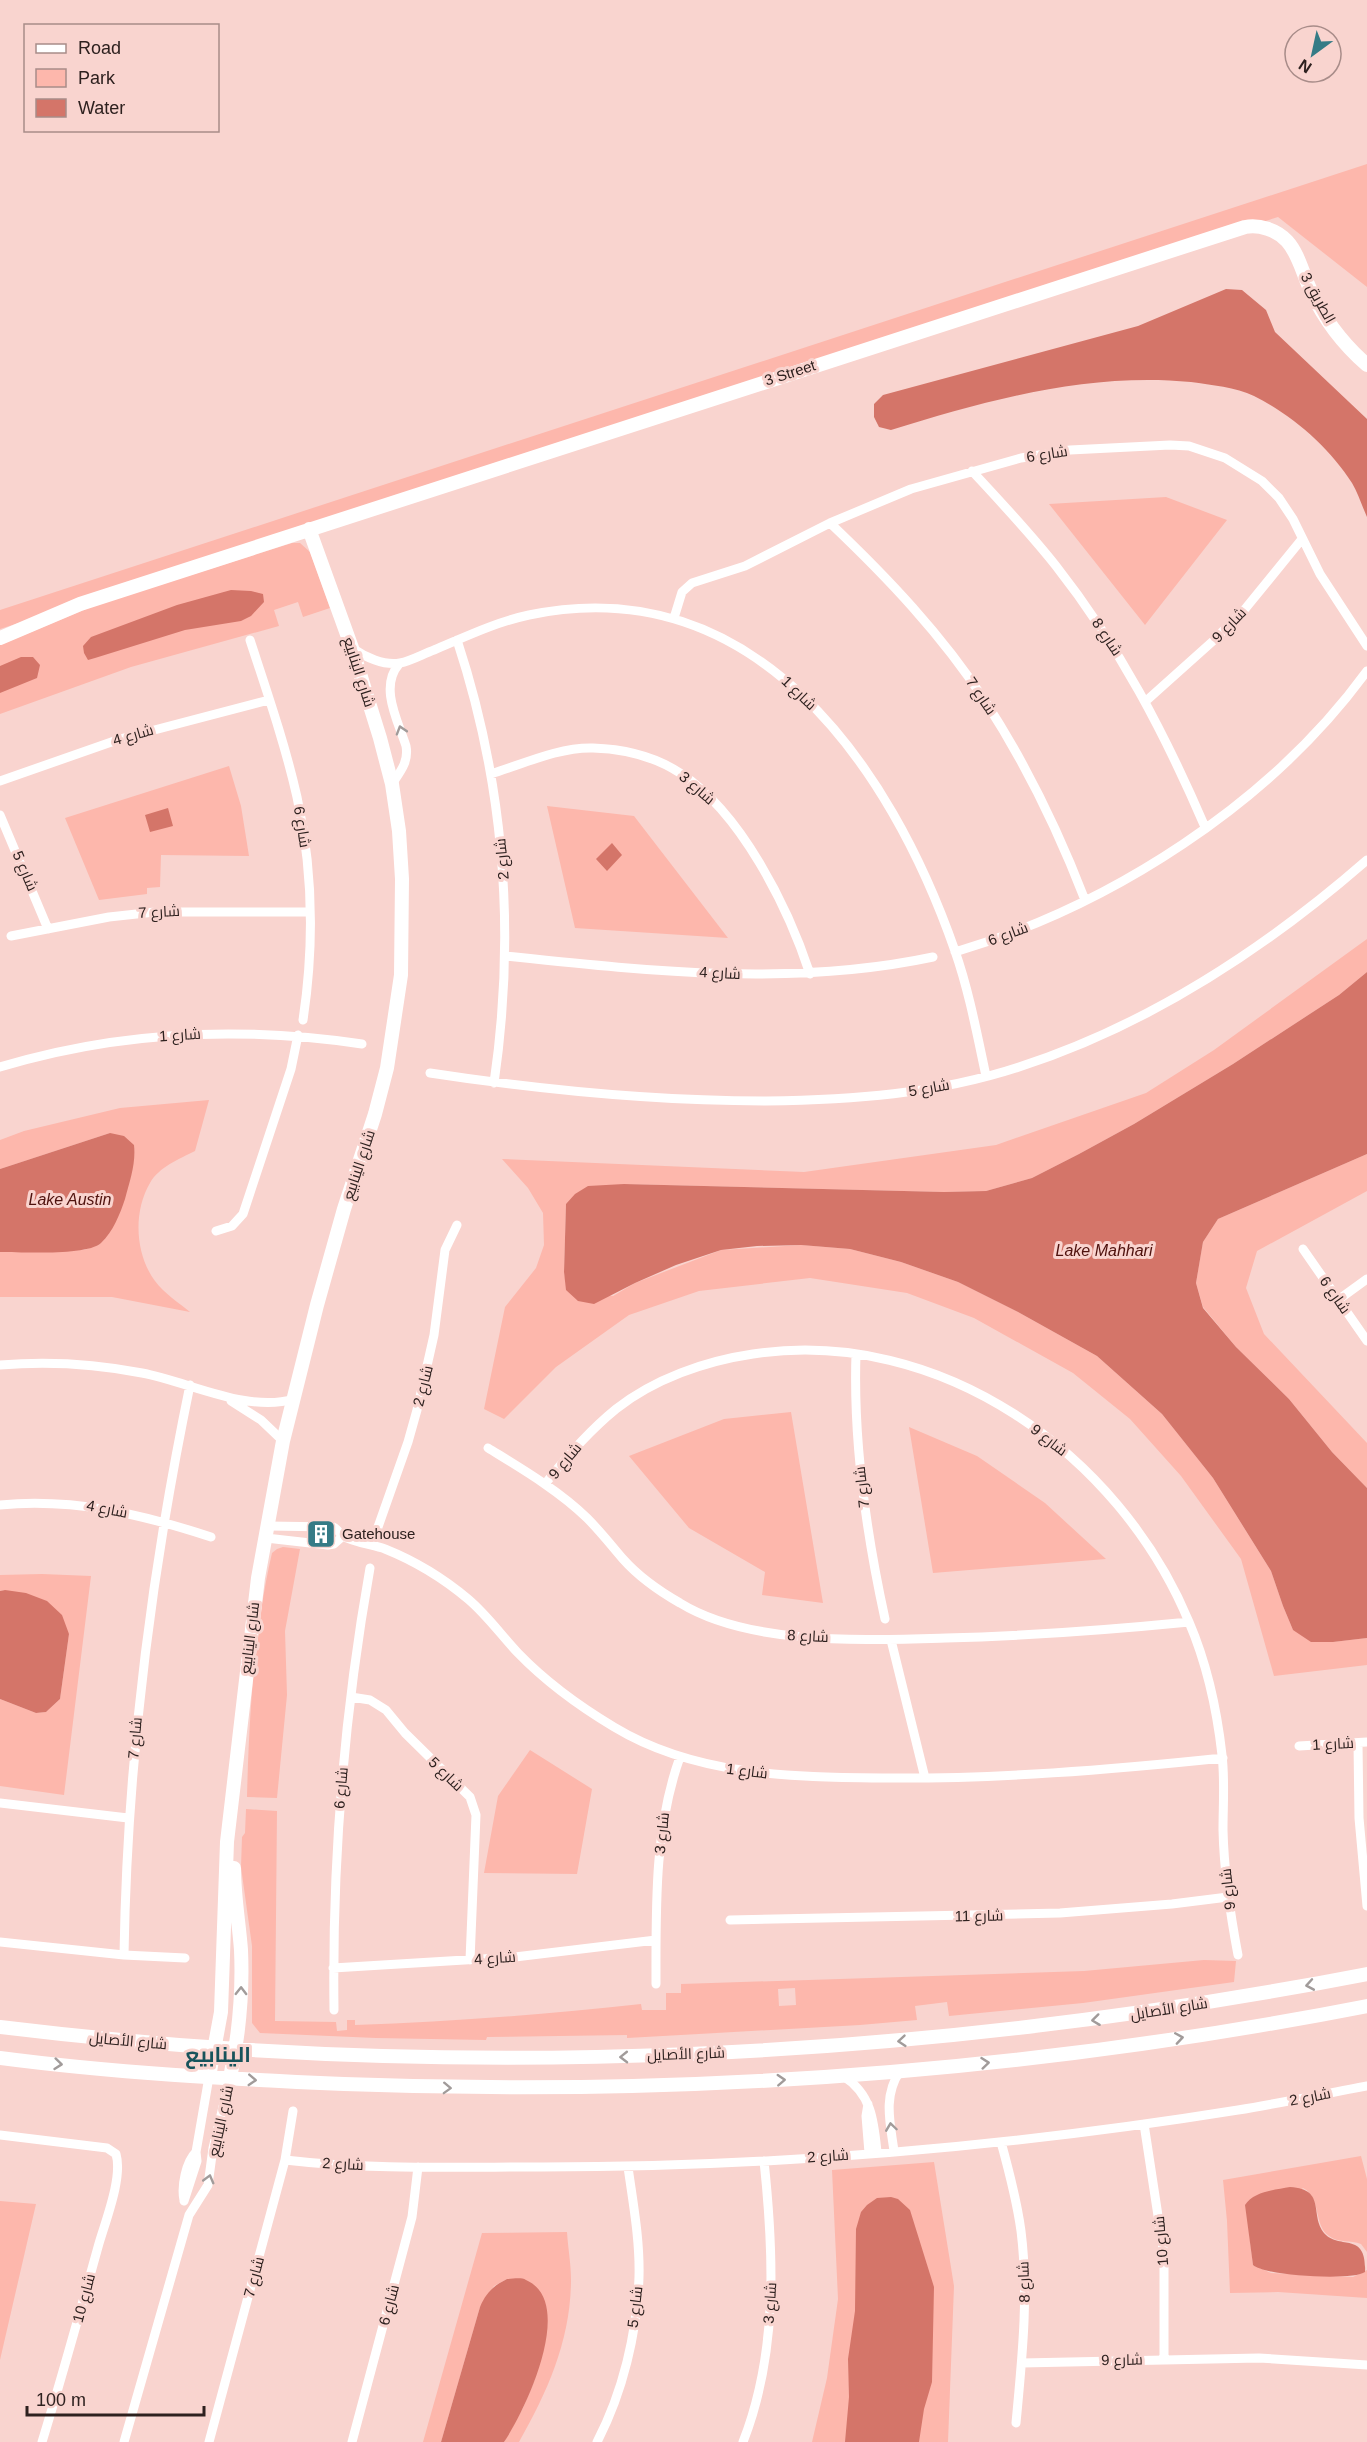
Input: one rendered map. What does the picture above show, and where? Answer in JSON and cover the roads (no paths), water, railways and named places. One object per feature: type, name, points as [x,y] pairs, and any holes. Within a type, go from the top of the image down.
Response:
[{"type":"street","name":"3 Street","points":[[0,638],[80,604],[1245,227],[1256,226],[1272,231]]},
{"type":"street","name":"3 الطريق","points":[[1272,231],[1289,243],[1321,309],[1333,328],[1367,365]]},
{"type":"street","name":"شارع 6","points":[[674,618],[682,592],[692,582],[745,566],[830,523],[911,489],[1021,458],[1070,450],[1120,446],[1189,446],[1225,458],[1262,481],[1283,505],[1320,574],[1367,646]]},
{"type":"street","name":"شارع 8","points":[[972,471],[1033,537],[1067,580],[1109,641],[1146,701],[1179,765],[1205,827]]},
{"type":"street","name":"شارع 7","points":[[830,523],[913,607],[985,700],[1041,798],[1085,900]]},
{"type":"street","name":"شارع الينابيع","points":[[189,2214],[184,2201],[183,2188],[189,2162],[196,2152],[220,2012],[226,1860],[247,1657],[267,1532],[284,1441],[330,1257],[375,1114],[396,1022],[401,975],[403,917],[399,831],[392,784],[381,738],[352,648],[309,529]]},
{"type":"street","name":"شارع 9","points":[[1146,701],[1245,609],[1302,539]]},
{"type":"street","name":"شارع 1","points":[[399,664],[492,626],[528,616],[565,610],[633,609],[674,618],[723,637],[756,656],[805,696],[827,720],[850,750],[894,817],[914,853],[955,952],[973,1013],[986,1076]]},
{"type":"street","name":"شارع 6","points":[[250,640],[297,797],[308,871],[309,974],[303,1020]]},
{"type":"street","name":"شارع 2","points":[[458,640],[468,672],[491,774],[503,863],[506,956],[502,1018],[494,1083]]},
{"type":"street","points":[[352,648],[376,660],[399,664],[391,676],[389,691],[407,756],[405,764],[392,784]]},
{"type":"street","name":"شارع 6","points":[[955,952],[1023,929],[1085,900],[1145,867],[1205,827],[1284,763],[1324,722],[1367,671]]},
{"type":"street","name":"شارع 4","points":[[0,781],[120,739],[269,700]]},
{"type":"street","name":"شارع 3","points":[[491,774],[557,753],[590,748],[622,750],[654,759],[681,773],[722,811],[763,869],[784,907],[810,974]]},
{"type":"street","name":"شارع 5","points":[[0,815],[48,928]]},
{"type":"street","name":"شارع 5","points":[[430,1073],[494,1083],[638,1097],[792,1100],[897,1094],[986,1076],[1018,1068],[1097,1037],[1164,1004],[1259,945],[1308,909],[1367,860]]},
{"type":"street","name":"شارع 7","points":[[11,936],[109,917],[155,912],[310,912]]},
{"type":"street","name":"شارع 4","points":[[506,956],[693,972],[770,975],[861,970],[933,957]]},
{"type":"street","name":"شارع 1","points":[[0,1067],[92,1044],[157,1036],[229,1032],[298,1035],[362,1044]]},
{"type":"street","points":[[216,1231],[232,1226],[243,1214],[289,1077],[298,1035]]},
{"type":"street","name":"شارع 2","points":[[372,1544],[405,1452],[417,1410],[434,1335],[445,1250],[458,1225]]},
{"type":"street","name":"شارع 6","points":[[1303,1249],[1367,1341]]},
{"type":"street","points":[[1338,1300],[1367,1279]]},
{"type":"street","name":"شارع 9","points":[[545,1484],[567,1455],[618,1407],[673,1377],[703,1365],[766,1352],[796,1350],[856,1354],[896,1361],[948,1378],[981,1394],[1045,1436],[1098,1483],[1131,1521],[1166,1574],[1189,1622],[1211,1689],[1223,1758],[1223,1828],[1228,1897],[1238,1954]]},
{"type":"street","name":"شارع 7","points":[[856,1354],[856,1420],[866,1523],[885,1619]]},
{"type":"street","points":[[0,1365],[101,1366],[142,1373],[260,1404],[273,1404],[294,1399]]},
{"type":"street","points":[[163,1522],[190,1385]]},
{"type":"street","points":[[216,1392],[258,1418],[284,1441]]},
{"type":"street","name":"شارع 8","points":[[488,1448],[545,1484],[588,1518],[623,1559],[649,1583],[682,1605],[721,1623],[752,1631],[891,1640],[1069,1633],[1189,1622]]},
{"type":"street","name":"شارع 4","points":[[0,1505],[37,1502],[101,1507],[163,1522],[211,1537]]},
{"type":"street","name":"شارع 7","points":[[124,1955],[128,1818],[142,1668],[163,1522]]},
{"type":"street","name":"شارع 1","points":[[267,1532],[329,1526],[339,1530],[343,1536],[372,1544],[423,1567],[454,1588],[490,1619],[517,1652],[548,1682],[576,1703],[616,1728],[680,1757],[717,1767],[754,1773],[925,1778],[1007,1777],[1223,1758]]},
{"type":"street","points":[[267,1532],[328,1545],[340,1541],[343,1536]]},
{"type":"street","name":"شارع 6","points":[[334,2010],[333,1968],[339,1818],[351,1696],[370,1568]]},
{"type":"street","points":[[891,1640],[925,1778]]},
{"type":"street","name":"شارع 5","points":[[351,1696],[369,1700],[386,1710],[405,1733],[470,1797],[474,1805],[470,1960]]},
{"type":"street","name":"شارع 1","points":[[1299,1746],[1363,1742]]},
{"type":"street","points":[[1363,1742],[1359,1818],[1367,1906]]},
{"type":"street","name":"شارع 3","points":[[656,1984],[662,1826],[669,1791],[680,1757]]},
{"type":"street","points":[[0,1803],[128,1818]]},
{"type":"street","name":"شارع الينابيع","points":[[124,2442],[189,2214],[208,2186],[212,2156],[236,2049],[240,2025],[241,1968],[234,1881],[235,1824],[232,1806]]},
{"type":"street","name":"شارع 11","points":[[730,1920],[1048,1914],[1228,1897]]},
{"type":"street","name":"شارع 4","points":[[333,1968],[559,1953],[656,1940]]},
{"type":"street","points":[[0,1942],[124,1955],[185,1958]]},
{"type":"street","name":"شارع الأصايل","points":[[0,2027],[215,2048],[348,2055],[488,2058],[629,2057],[788,2049],[1002,2031],[1126,2016],[1367,1974]]},
{"type":"street","name":"شارع الأصايل","points":[[0,2058],[210,2077],[451,2088],[536,2089],[843,2076],[900,2071],[1124,2047],[1367,2006]]},
{"type":"street","points":[[894,2151],[888,2102],[892,2086],[900,2071]]},
{"type":"street","points":[[843,2076],[858,2088],[868,2104],[866,2116],[873,2153]]},
{"type":"street","name":"شارع 2","points":[[285,2160],[418,2167],[628,2167],[764,2161],[1001,2142],[1238,2110],[1367,2086]]},
{"type":"street","points":[[868,2104],[888,2102]]},
{"type":"street","name":"شارع 7","points":[[209,2442],[285,2160],[293,2111]]},
{"type":"street","name":"شارع 10","points":[[1144,2124],[1164,2255],[1164,2359]]},
{"type":"street","name":"شارع 10","points":[[0,2135],[102,2147],[116,2154],[118,2170],[107,2217],[42,2442]]},
{"type":"street","name":"شارع 8","points":[[1001,2142],[1013,2186],[1021,2232],[1024,2296],[1022,2363],[1016,2423]]},
{"type":"street","points":[[196,2152],[212,2156]]},
{"type":"street","name":"شارع 3","points":[[743,2442],[759,2387],[771,2300],[772,2256],[764,2161]]},
{"type":"street","name":"شارع 6","points":[[352,2442],[412,2217],[418,2167]]},
{"type":"street","name":"شارع 5","points":[[597,2442],[618,2392],[629,2354],[636,2316],[639,2276],[637,2237],[628,2167]]},
{"type":"street","name":"شارع 9","points":[[1022,2363],[1164,2359],[1291,2359],[1367,2366]]},
{"type":"water","points":[[1226,289],[1242,290],[1266,310],[1275,332],[1367,419],[1367,517],[1352,483],[1309,433],[1268,404],[1231,388],[1191,382],[1115,381],[1039,391],[1001,399],[891,430],[879,427],[874,417],[874,404],[883,395],[1138,326]]},
{"type":"water","points":[[231,590],[263,594],[264,602],[251,616],[241,621],[185,630],[88,660],[84,653],[83,646],[91,637],[177,605]]},
{"type":"water","points":[[21,657],[33,657],[40,665],[37,678],[0,693],[0,666]]},
{"type":"water","points":[[168,808],[173,826],[150,832],[145,815]]},
{"type":"water","points":[[612,843],[622,855],[607,871],[596,859]]},
{"type":"water","name":"Lake Mahhari","points":[[1367,972],[1367,1154],[1218,1219],[1203,1242],[1196,1283],[1203,1308],[1236,1347],[1289,1399],[1332,1452],[1367,1488],[1367,1638],[1311,1642],[1293,1630],[1271,1571],[1213,1478],[1162,1414],[1097,1356],[958,1282],[901,1262],[850,1249],[801,1245],[721,1250],[676,1265],[594,1304],[578,1301],[566,1290],[564,1272],[566,1204],[575,1194],[588,1186],[624,1184],[944,1192],[986,1191],[1032,1178],[1134,1124],[1233,1064],[1339,995]]},
{"type":"water","name":"Lake Austin","points":[[110,1133],[124,1136],[134,1145],[134,1159],[123,1205],[116,1223],[105,1239],[94,1247],[68,1252],[0,1252],[0,1169]]},
{"type":"water","points":[[0,1591],[26,1593],[47,1601],[62,1615],[69,1634],[60,1699],[46,1712],[36,1713],[0,1699]]},
{"type":"water","points":[[1290,2187],[1302,2189],[1313,2198],[1318,2220],[1326,2235],[1357,2246],[1362,2251],[1365,2272],[1344,2276],[1309,2276],[1274,2272],[1253,2265],[1245,2205],[1259,2194]]},
{"type":"water","points":[[877,2198],[898,2199],[910,2210],[934,2287],[932,2382],[924,2409],[919,2442],[845,2442],[849,2397],[848,2359],[855,2311],[856,2229],[861,2212],[867,2205]]},
{"type":"water","points":[[507,2279],[526,2280],[541,2292],[547,2310],[547,2333],[534,2383],[504,2442],[441,2442],[480,2307],[490,2290]]},
{"type":"place","name":"Gatehouse","points":[[321,1534]]},
{"type":"district","name":"الينابيع","points":[[218,2055]]}]
